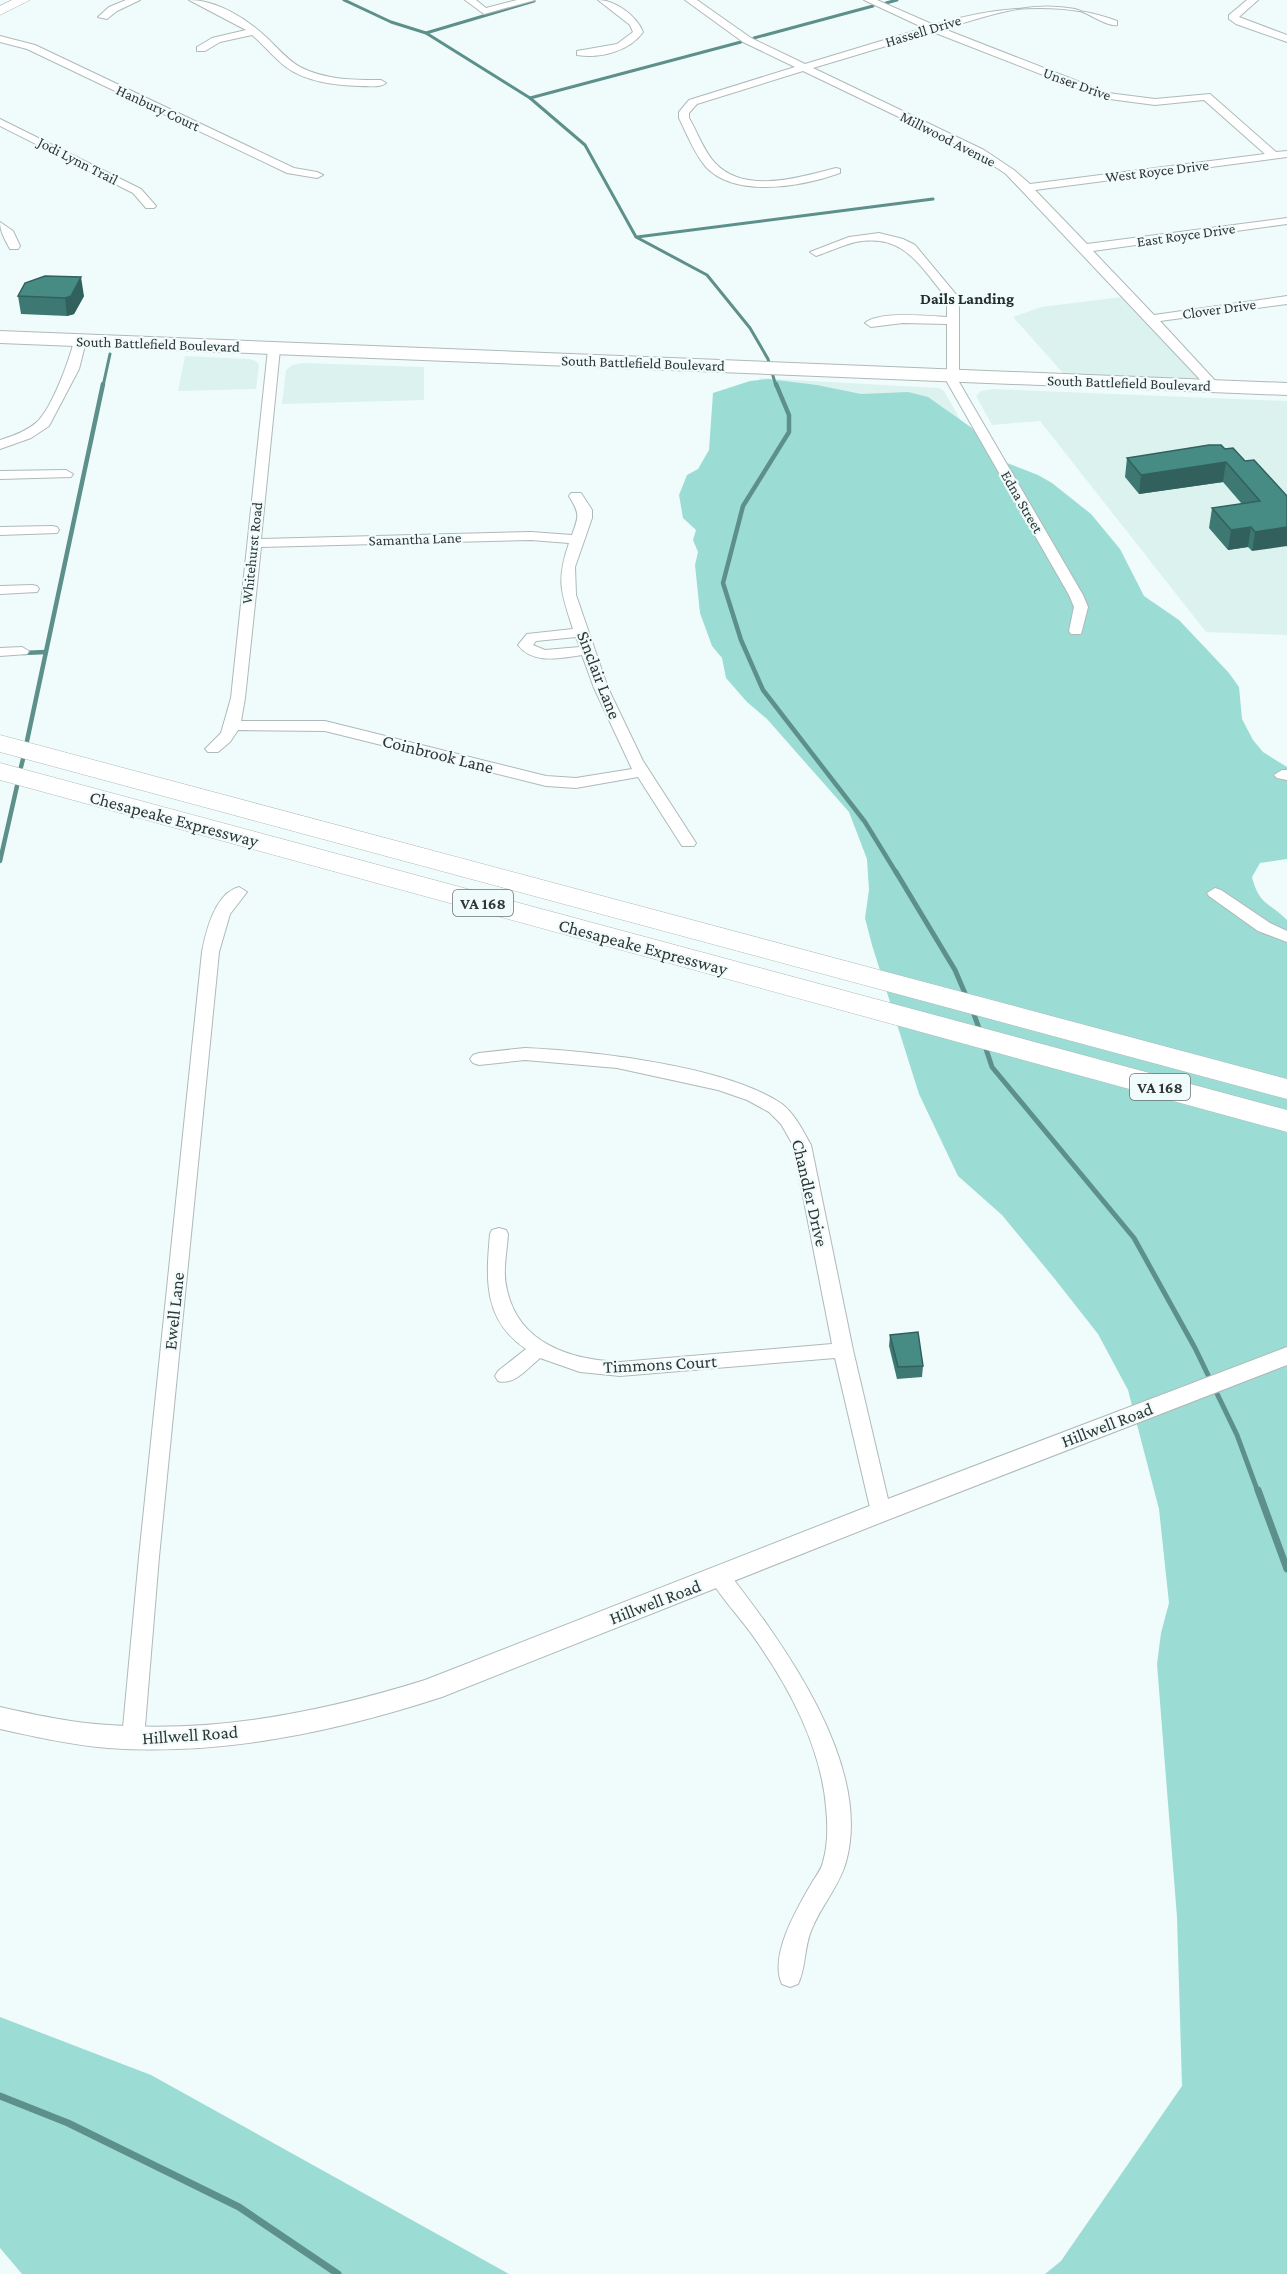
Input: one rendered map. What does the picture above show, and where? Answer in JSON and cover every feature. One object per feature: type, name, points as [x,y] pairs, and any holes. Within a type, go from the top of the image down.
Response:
[{"type":"highway","name":"Chesapeake Expressway","points":[[0,743],[948,998],[1036,1037],[1287,1121]]},
{"type":"highway","name":"Chesapeake Expressway","points":[[0,771],[966,1034],[1036,1037],[1287,1089]]},
{"type":"main road","points":[[0,11],[23,0]]},
{"type":"main road","name":"South Battlefield Boulevard","points":[[0,337],[1287,389]]},
{"type":"street","points":[[103,16],[135,0]]},
{"type":"street","points":[[194,0],[236,19],[254,32],[285,61],[307,73],[341,81],[381,83]]},
{"type":"street","points":[[470,0],[484,11],[530,0]]},
{"type":"street","points":[[581,52],[601,51],[622,45],[634,39],[638,32],[635,24],[603,0]]},
{"type":"street","name":"Millwood Avenue","points":[[690,0],[747,40],[980,152],[1010,172],[1085,248],[1214,386]]},
{"type":"street","name":"Unser Drive","points":[[869,0],[933,28],[1106,96],[1155,102],[1206,96],[1274,156]]},
{"type":"street","points":[[1254,0],[1233,17],[1240,22],[1287,39]]},
{"type":"street","name":"Hassell Drive","points":[[836,171],[810,179],[774,184],[728,177],[711,165],[684,118],[684,112],[693,102],[1000,8],[1034,3],[1084,8],[1096,12],[1113,23]]},
{"type":"street","points":[[201,49],[216,40],[254,32]]},
{"type":"street","name":"Hanbury Court","points":[[0,39],[31,47],[291,171],[317,175]]},
{"type":"street","points":[[1095,104],[1106,96]]},
{"type":"street","name":"Jodi Lynn Trail","points":[[0,122],[137,192],[150,206]]},
{"type":"street","points":[[0,136],[18,130]]},
{"type":"street","name":"West Royce Drive","points":[[1027,188],[1287,154]]},
{"type":"street","name":"East Royce Drive","points":[[1085,248],[1287,221]]},
{"type":"street","points":[[0,225],[9,233],[14,246]]},
{"type":"street","points":[[816,252],[845,241],[868,237],[889,238],[906,244],[953,298],[952,376]]},
{"type":"street","name":"Clover Drive","points":[[1151,319],[1287,300]]},
{"type":"street","points":[[871,323],[903,319],[954,321]]},
{"type":"street","points":[[0,445],[26,435],[44,423],[73,369],[80,341]]},
{"type":"street","name":"Whitehurst Road","points":[[233,724],[274,349]]},
{"type":"street","name":"Edna Street","points":[[952,376],[972,416],[1076,596],[1081,607],[1076,631]]},
{"type":"street","points":[[0,475],[66,474]]},
{"type":"street","name":"Sinclair Lane","points":[[576,496],[585,510],[585,518],[568,567],[569,595],[601,688],[642,772],[688,843]]},
{"type":"street","points":[[0,531],[52,530]]},
{"type":"street","name":"Samantha Lane","points":[[253,543],[531,536],[578,540]]},
{"type":"street","points":[[0,590],[32,589]]},
{"type":"street","points":[[582,632],[532,637],[525,645],[528,650],[542,654],[588,650]]},
{"type":"street","points":[[0,652],[22,651]]},
{"type":"street","points":[[213,749],[228,736],[233,724]]},
{"type":"street","name":"Coinbrook Lane","points":[[233,724],[325,726],[546,781],[591,782],[642,772]]},
{"type":"street","name":"Ewell Lane","points":[[133,1738],[206,994],[215,923],[224,906],[239,892]]},
{"type":"street","points":[[1215,893],[1264,927],[1287,937]]},
{"type":"street","name":"Chandler Drive","points":[[479,1059],[523,1054],[552,1055],[638,1067],[727,1086],[776,1109],[794,1129],[802,1145],[843,1350],[881,1512]]},
{"type":"street","name":"Timmons Court","points":[[499,1234],[497,1289],[510,1321],[539,1349],[570,1364],[610,1369],[843,1350]]},
{"type":"street","points":[[505,1376],[539,1349]]},
{"type":"street","name":"Hillwell Road","points":[[0,1718],[47,1729],[133,1738],[219,1735],[333,1718],[376,1707],[432,1689],[1280,1358]]},
{"type":"street","points":[[720,1577],[774,1650],[807,1711],[830,1766],[839,1810],[839,1836],[835,1863],[805,1916],[791,1952],[790,1977]]},
{"type":"shaded area","points":[[1130,296],[1214,386],[1070,381],[1013,317],[1041,307]]},
{"type":"shaded area","points":[[185,356],[256,361],[259,365],[256,389],[178,391]]},
{"type":"shaded area","points":[[303,363],[424,367],[424,400],[282,404],[286,370],[292,365]]},
{"type":"shaded area","points":[[759,378],[939,388],[944,391],[965,428],[772,420]]},
{"type":"shaded area","points":[[768,379],[817,385],[861,394],[908,392],[928,397],[972,428],[985,448],[999,460],[1052,483],[1091,514],[1120,549],[1144,596],[1179,620],[1229,673],[1239,687],[1242,719],[1253,740],[1263,752],[1287,767],[1287,859],[1260,863],[1252,877],[1261,898],[1287,920],[1287,2274],[1045,2274],[1061,2261],[1182,2086],[1177,1917],[1157,1664],[1161,1633],[1169,1603],[1159,1509],[1128,1390],[1098,1334],[1002,1215],[958,1176],[919,1094],[865,918],[869,890],[867,859],[849,812],[767,719],[747,702],[726,678],[722,658],[712,646],[700,613],[695,565],[698,552],[693,540],[696,530],[683,518],[679,495],[687,475],[698,469],[709,450],[713,393],[750,381]]},
{"type":"shaded area","points":[[993,389],[1287,401],[1287,635],[1206,632],[1040,421],[992,425],[976,396],[981,391]]},
{"type":"shaded area","points":[[0,2017],[151,2075],[509,2274],[22,2274],[0,2248]]},
{"type":"building","points":[[45,276],[81,277],[71,296],[65,298],[18,296],[25,283]]},
{"type":"building","points":[[1221,445],[1225,449],[1233,448],[1245,461],[1254,460],[1287,496],[1287,527],[1255,532],[1251,527],[1231,530],[1212,508],[1260,501],[1226,462],[1141,475],[1127,458]]},
{"type":"building","points":[[918,1332],[923,1366],[898,1367],[890,1335]]},
{"type":"waterway","points":[[344,0],[391,22],[426,33]]},
{"type":"waterway","points":[[886,3],[897,0]]},
{"type":"waterway","points":[[426,33],[534,1]]},
{"type":"waterway","points":[[754,38],[873,6]]},
{"type":"waterway","points":[[426,33],[530,98]]},
{"type":"waterway","points":[[530,98],[741,42]]},
{"type":"waterway","points":[[530,98],[585,145],[636,237],[707,275],[750,328],[768,359],[776,386]]},
{"type":"waterway","points":[[637,237],[933,199]]},
{"type":"waterway","points":[[103,386],[110,354]]},
{"type":"waterway","points":[[46,652],[103,384]]},
{"type":"waterway","points":[[776,384],[789,415],[789,432],[743,506],[723,583],[741,640],[763,690],[865,822],[897,874]]},
{"type":"waterway","points":[[23,653],[46,652]]},
{"type":"waterway","points":[[27,741],[46,652]]},
{"type":"waterway","points":[[21,767],[23,759]]},
{"type":"waterway","points":[[0,861],[17,786]]},
{"type":"waterway","points":[[896,872],[955,970],[967,998]]},
{"type":"waterway","points":[[972,1009],[980,1031]]},
{"type":"waterway","points":[[984,1043],[992,1067],[1134,1238],[1195,1348],[1237,1435],[1258,1492]]},
{"type":"waterway","points":[[1258,1490],[1287,1569]]},
{"type":"waterway","points":[[0,2096],[68,2123],[239,2207],[338,2274]]},
{"type":"district","name":"Dails Landing","points":[[967,298]]}]
